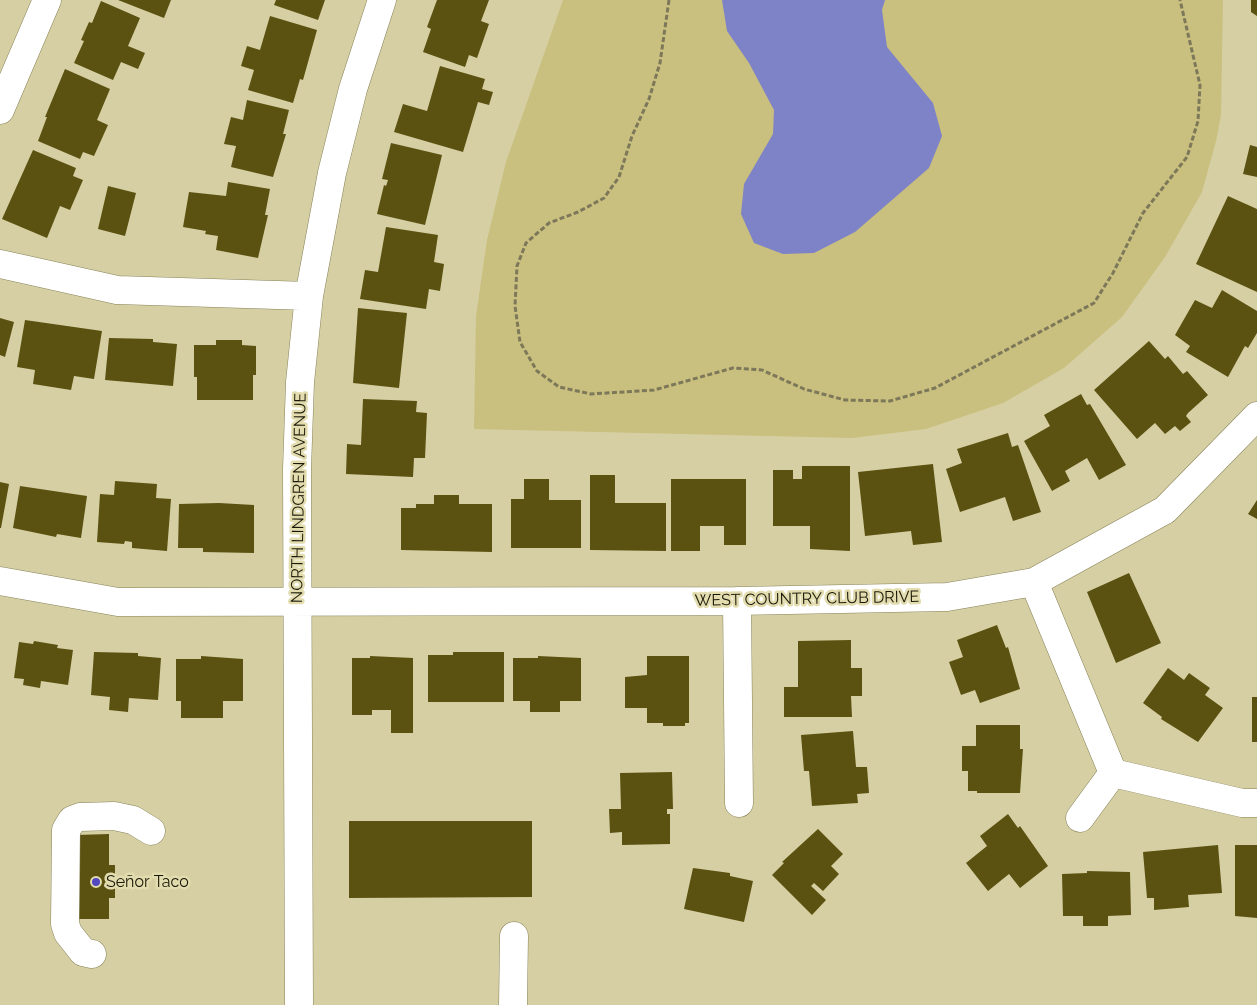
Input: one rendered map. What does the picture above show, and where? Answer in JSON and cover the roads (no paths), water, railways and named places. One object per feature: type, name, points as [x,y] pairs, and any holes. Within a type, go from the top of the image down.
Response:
[{"type":"street","points":[[0,110],[46,0]]},
{"type":"street","name":"NORTH LINDGREN AVENUE","points":[[299,1005],[298,426],[309,296],[323,214],[342,130],[382,0]]},
{"type":"street","points":[[0,264],[117,290],[309,296]]},
{"type":"street","name":"WEST COUNTRY CLUB DRIVE","points":[[0,581],[118,602],[738,601],[947,597],[1034,582],[1165,510],[1257,416]]},
{"type":"street","points":[[1034,582],[1113,773]]},
{"type":"street","points":[[738,601],[739,803]]},
{"type":"street","points":[[1113,773],[1242,803],[1257,803]]},
{"type":"street","points":[[1080,818],[1113,773]]},
{"type":"street","points":[[92,954],[83,952],[68,933],[65,924],[66,830],[72,820],[80,817],[114,816],[133,820],[151,831]]},
{"type":"street","points":[[513,1005],[514,936]]},
{"type":"water","points":[[722,0],[885,0],[882,10],[887,47],[933,103],[942,136],[929,168],[855,232],[814,253],[783,254],[754,243],[741,214],[744,184],[773,134],[774,110],[749,63],[727,31]]},
{"type":"place","name":"Señor Taco","points":[[96,882]]}]
